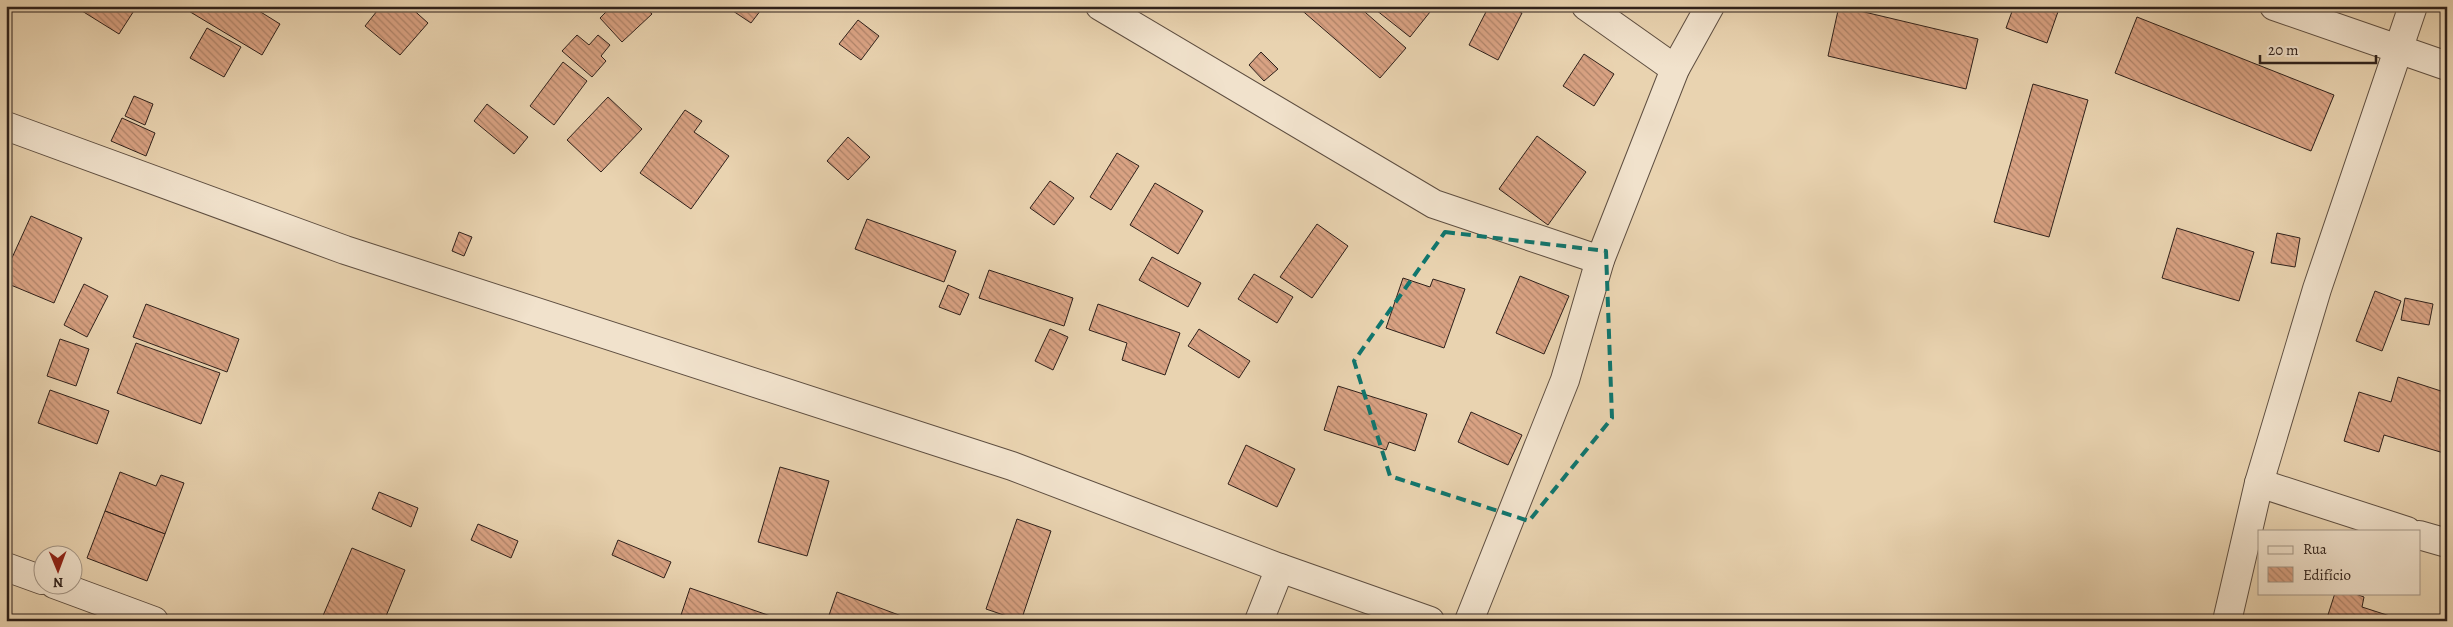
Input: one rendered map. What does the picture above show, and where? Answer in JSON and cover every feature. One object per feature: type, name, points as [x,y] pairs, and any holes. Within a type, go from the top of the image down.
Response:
[{"type":"street","points":[[1100,6],[1434,204],[1600,260]]},
{"type":"street","points":[[1586,6],[1675,69]]},
{"type":"street","points":[[1469,621],[1565,380],[1600,260],[1675,69],[1710,6]]},
{"type":"street","points":[[2274,6],[2447,66]]},
{"type":"street","points":[[2227,621],[2259,483],[2317,289],[2413,6]]},
{"type":"street","points":[[6,126],[344,250],[1012,466],[1280,568],[1430,621]]},
{"type":"street","points":[[2259,483],[2404,530]]},
{"type":"street","points":[[2420,534],[2447,543]]},
{"type":"street","points":[[6,567],[32,576]]},
{"type":"street","points":[[1259,621],[1280,568]]},
{"type":"street","points":[[81,594],[154,621]]},
{"type":"highlighted area","points":[[1445,232],[1606,251],[1612,418],[1529,521],[1390,476],[1354,361]]},
{"type":"building","points":[[74,6],[137,6],[119,34]]},
{"type":"building","points":[[251,6],[280,24],[262,55],[182,7]]},
{"type":"building","points":[[381,6],[409,6],[428,23],[400,55],[365,26]]},
{"type":"building","points":[[612,6],[630,6],[634,11],[638,6],[645,6],[652,14],[622,42],[600,18]]},
{"type":"building","points":[[736,6],[764,6],[751,23],[733,11]]},
{"type":"building","points":[[1358,6],[1406,48],[1380,78],[1298,7]]},
{"type":"building","points":[[1371,6],[1433,6],[1434,7],[1410,37]]},
{"type":"building","points":[[1489,6],[1508,6],[1522,13],[1498,60],[1469,45]]},
{"type":"building","points":[[1839,6],[1978,39],[1966,89],[1828,56]]},
{"type":"building","points":[[2014,6],[2060,6],[2047,43],[2006,28]]},
{"type":"building","points":[[2137,17],[2334,95],[2311,151],[2115,73]]},
{"type":"building","points":[[858,20],[879,36],[861,60],[839,44]]},
{"type":"building","points":[[207,28],[241,47],[224,77],[190,58]]},
{"type":"building","points":[[577,35],[589,45],[598,35],[610,45],[601,56],[606,61],[592,77],[562,51]]},
{"type":"building","points":[[1261,52],[1278,69],[1264,81],[1249,65]]},
{"type":"building","points":[[1584,54],[1614,74],[1594,106],[1563,86]]},
{"type":"building","points":[[563,62],[587,81],[554,125],[530,106]]},
{"type":"building","points":[[2033,84],[2088,100],[2049,237],[1994,222]]},
{"type":"building","points":[[134,96],[153,104],[145,125],[125,116]]},
{"type":"building","points":[[608,97],[642,129],[601,172],[567,140]]},
{"type":"building","points":[[487,104],[528,137],[514,154],[474,121]]},
{"type":"building","points":[[685,110],[702,121],[694,132],[729,156],[691,209],[640,173]]},
{"type":"building","points":[[122,118],[155,133],[146,156],[111,141]]},
{"type":"building","points":[[1537,136],[1586,172],[1548,225],[1499,189]]},
{"type":"building","points":[[848,137],[870,157],[848,180],[827,161]]},
{"type":"building","points":[[1117,153],[1139,166],[1111,210],[1090,197]]},
{"type":"building","points":[[1050,181],[1074,198],[1054,225],[1030,208]]},
{"type":"building","points":[[1155,183],[1203,211],[1178,254],[1130,225]]},
{"type":"building","points":[[31,216],[82,238],[54,303],[6,283],[6,271]]},
{"type":"building","points":[[867,219],[956,251],[944,282],[855,249]]},
{"type":"building","points":[[1317,224],[1348,246],[1312,298],[1280,277]]},
{"type":"building","points":[[2177,228],[2254,252],[2239,301],[2162,278]]},
{"type":"building","points":[[459,232],[472,237],[464,256],[452,251]]},
{"type":"building","points":[[2277,233],[2300,238],[2295,267],[2271,263]]},
{"type":"building","points":[[1152,257],[1201,283],[1188,307],[1139,280]]},
{"type":"building","points":[[989,270],[1073,298],[1064,326],[979,298]]},
{"type":"building","points":[[1254,274],[1293,297],[1277,323],[1238,299]]},
{"type":"building","points":[[1520,276],[1569,296],[1544,354],[1496,333]]},
{"type":"building","points":[[1403,278],[1430,287],[1433,279],[1465,289],[1444,348],[1386,328]]},
{"type":"building","points":[[84,284],[108,296],[87,337],[64,325]]},
{"type":"building","points":[[948,285],[969,294],[960,315],[939,307]]},
{"type":"building","points":[[2375,291],[2401,301],[2382,351],[2356,341]]},
{"type":"building","points":[[2405,298],[2433,304],[2429,325],[2401,320]]},
{"type":"building","points":[[146,304],[239,339],[227,372],[133,337]]},
{"type":"building","points":[[1098,304],[1180,333],[1165,375],[1122,360],[1127,343],[1089,330]]},
{"type":"building","points":[[1050,329],[1068,337],[1053,370],[1035,361]]},
{"type":"building","points":[[1199,329],[1250,361],[1239,378],[1188,346]]},
{"type":"building","points":[[60,339],[89,349],[76,386],[47,376]]},
{"type":"building","points":[[136,343],[220,373],[201,424],[117,393]]},
{"type":"building","points":[[2398,377],[2447,393],[2447,454],[2384,435],[2379,452],[2344,441],[2359,392],[2391,402]]},
{"type":"building","points":[[1338,386],[1427,414],[1415,451],[1389,442],[1386,450],[1324,430]]},
{"type":"building","points":[[50,390],[109,411],[97,444],[38,423]]},
{"type":"building","points":[[1471,412],[1522,435],[1508,465],[1458,442]]},
{"type":"building","points":[[1246,445],[1295,469],[1277,507],[1228,484]]},
{"type":"building","points":[[780,467],[829,481],[807,556],[758,542]]},
{"type":"building","points":[[120,472],[156,486],[161,475],[184,483],[165,534],[105,511]]},
{"type":"building","points":[[379,492],[418,508],[411,527],[372,509]]},
{"type":"building","points":[[105,511],[165,534],[147,581],[87,558]]},
{"type":"building","points":[[1017,519],[1051,531],[1021,621],[986,609]]},
{"type":"building","points":[[478,524],[518,541],[511,558],[471,540]]},
{"type":"building","points":[[618,540],[671,562],[664,578],[612,555]]},
{"type":"building","points":[[352,548],[405,570],[384,621],[328,621],[322,618]]},
{"type":"building","points":[[690,588],[782,620],[782,621],[679,621]]},
{"type":"building","points":[[837,592],[915,621],[827,621]]},
{"type":"building","points":[[2335,594],[2356,594],[2364,597],[2362,607],[2393,617],[2392,621],[2326,621]]}]
